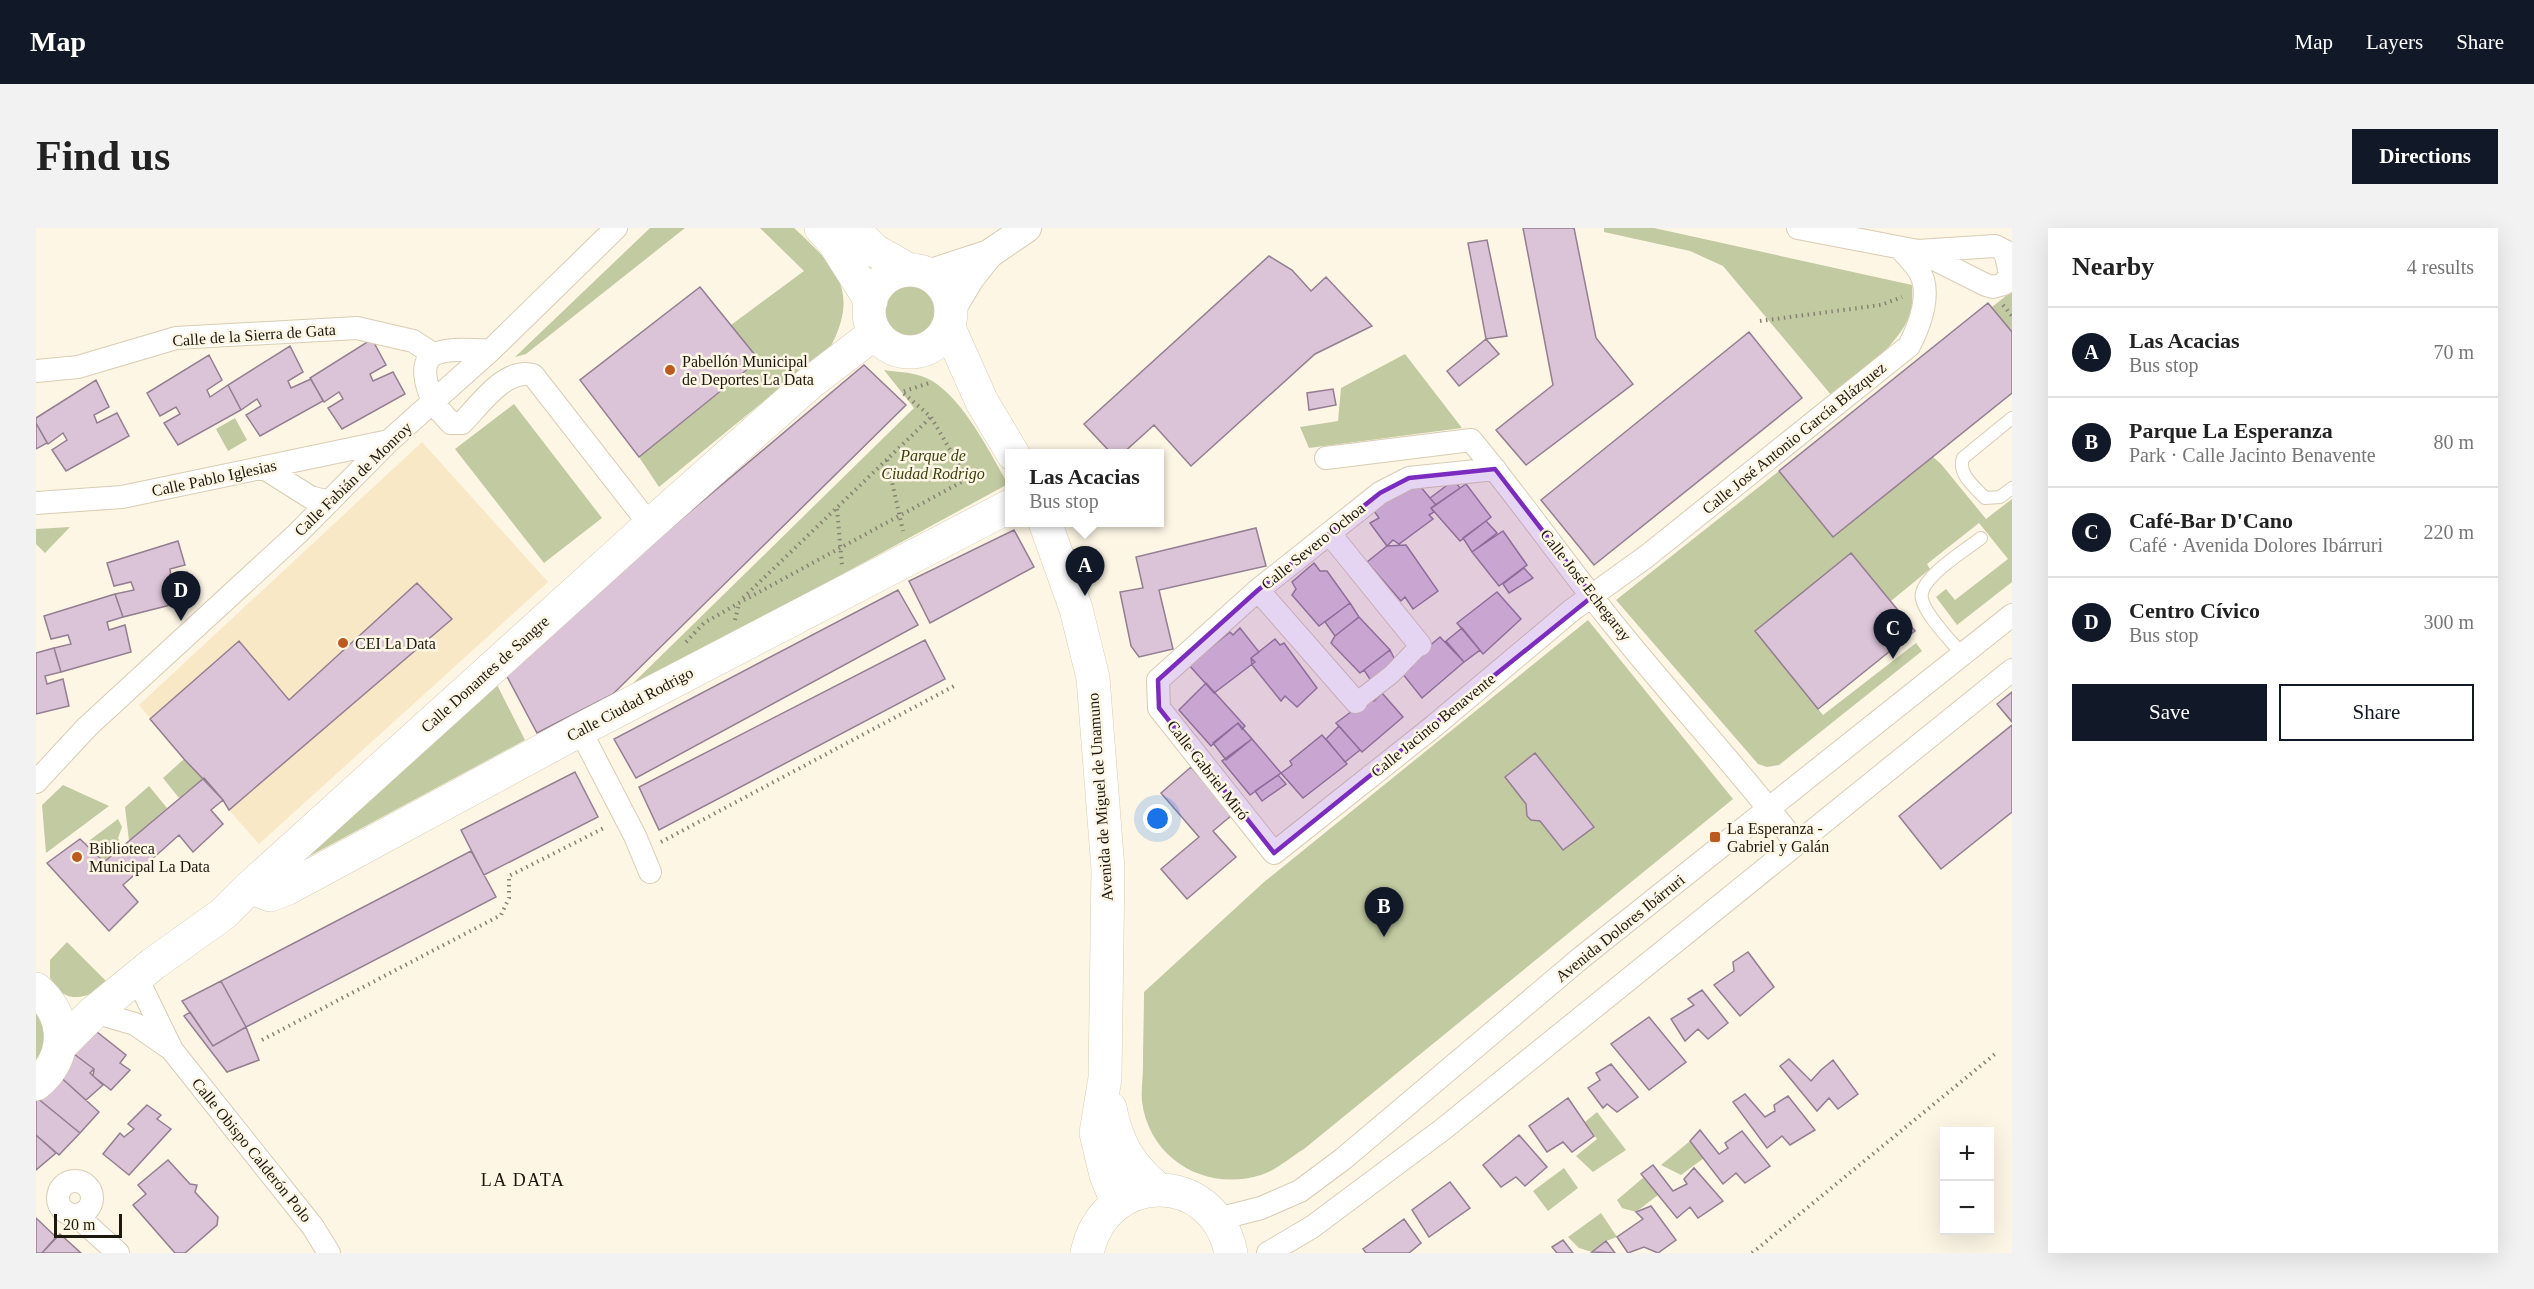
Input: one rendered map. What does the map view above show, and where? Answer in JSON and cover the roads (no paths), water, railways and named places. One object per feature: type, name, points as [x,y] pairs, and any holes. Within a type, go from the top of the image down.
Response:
[{"type":"main road","points":[[821,228],[833,241],[887,346],[909,352],[922,351],[942,338],[950,318]]},
{"type":"main road","points":[[852,228],[874,250],[940,282],[948,294],[950,318],[982,402],[1011,449]]},
{"type":"main road","points":[[873,317],[876,288],[886,278],[899,272],[919,272]]},
{"type":"main road","name":"Calle Donantes de Sangre","points":[[61,1045],[94,1012],[153,964],[224,914],[250,887],[811,382],[873,317]]},
{"type":"main road","points":[[922,351],[982,402]]},
{"type":"main road","name":"Calle Ciudad Rodrigo","points":[[250,887],[270,895],[288,888],[580,730],[1005,509]]},
{"type":"main road","name":"Avenida de Miguel de Unamuno","points":[[1048,527],[1076,609],[1093,678],[1108,869],[1105,1078],[1096,1133],[1106,1175],[1117,1202]]},
{"type":"main road","points":[[46,1000],[74,1015],[94,1012]]},
{"type":"main road","points":[[36,1084],[46,1076],[56,1061],[61,1045],[46,1000]]},
{"type":"main road","name":"Avenida de Miguel de Unamuno","points":[[1105,1078],[1119,1143],[1138,1173],[1158,1189]]},
{"type":"main road","points":[[1087,1253],[1091,1237],[1101,1218],[1117,1202],[1137,1193],[1158,1189],[1181,1193],[1201,1203],[1218,1219],[1228,1238],[1231,1253]]},
{"type":"street","name":"Calle Fabián de Monroy","points":[[36,782],[87,727],[298,532],[389,441],[491,350],[616,228]]},
{"type":"street","points":[[950,318],[970,278],[989,254],[1027,228]]},
{"type":"street","name":"Calle José Antonio García Blázquez","points":[[1593,596],[1909,346],[1917,330],[1924,289],[1920,271],[1909,249],[1813,229]]},
{"type":"street","points":[[919,272],[989,254]]},
{"type":"street","name":"Calle de la Sierra de Gata","points":[[36,371],[78,367],[176,338],[357,328],[412,340],[434,354]]},
{"type":"street","points":[[491,350],[443,351],[434,354],[425,367],[434,401],[451,423],[462,423],[504,380],[521,374],[533,375],[650,525]]},
{"type":"street","name":"Calle José Echegaray","points":[[1326,458],[1471,440],[1593,596],[1770,808],[1796,843]]},
{"type":"street","name":"Calle Pablo Iglesias","points":[[36,503],[122,497],[389,441]]},
{"type":"street","points":[[264,468],[295,486],[310,498],[335,496],[342,474],[336,464],[320,456]]},
{"type":"street","name":"Calle Severo Ochoa","points":[[1158,680],[1258,590],[1380,493],[1409,478],[1495,469]]},
{"type":"street","points":[[295,486],[298,532]]},
{"type":"street","points":[[1258,590],[1356,702],[1392,674],[1420,645],[1329,534]]},
{"type":"street","name":"Calle Jacinto Benavente","points":[[1274,853],[1593,596]]},
{"type":"street","name":"Avenida Dolores Ibárruri","points":[[1218,1219],[1261,1208],[1300,1191],[1343,1160],[1582,957],[2012,615]]},
{"type":"street","points":[[1268,1253],[1312,1227],[1442,1130],[2012,669]]},
{"type":"street","name":"Calle Gabriel Miró","points":[[1158,680],[1159,708],[1274,853]]},
{"type":"street","name":"Calle Fabián de Monroy","points":[[36,762],[87,727]]},
{"type":"street","points":[[580,730],[646,863]]},
{"type":"street","name":"Calle Obispo Calderón Polo","points":[[137,978],[172,1050],[313,1227],[329,1253]]},
{"type":"street","name":"Calle Obispo Calderón Polo","points":[[94,1012],[135,1024],[172,1050]]},
{"type":"street","points":[[76,1215],[118,1253]]},
{"type":"lane","points":[[2012,418],[1963,458],[1961,464],[1964,474],[1985,498],[2000,498],[2012,488]]},
{"type":"lane","points":[[1963,655],[1925,608],[1921,598],[1922,588],[1934,574],[1981,538]]},
{"type":"place","name":"Pabellón Municipal de Deportes La Data","points":[[670,370]]},
{"type":"place","name":"Las Acacias","points":[[1085,596]]},
{"type":"place","name":"Centro Cívico","points":[[181,621]]},
{"type":"place","name":"CEI La Data","points":[[343,643]]},
{"type":"place","name":"Café-Bar D'Cano","points":[[1893,659]]},
{"type":"place","name":"La Esperanza - Gabriel y Galán","points":[[1715,837]]},
{"type":"place","name":"Biblioteca Municipal La Data","points":[[77,857]]},
{"type":"place","name":"Parque La Esperanza","points":[[1384,937]]},
{"type":"district","name":"LA DATA","points":[[523,1180]]},
{"type":"park label","name":"Parque de Ciudad Rodrigo","points":[[933,464]]}]
